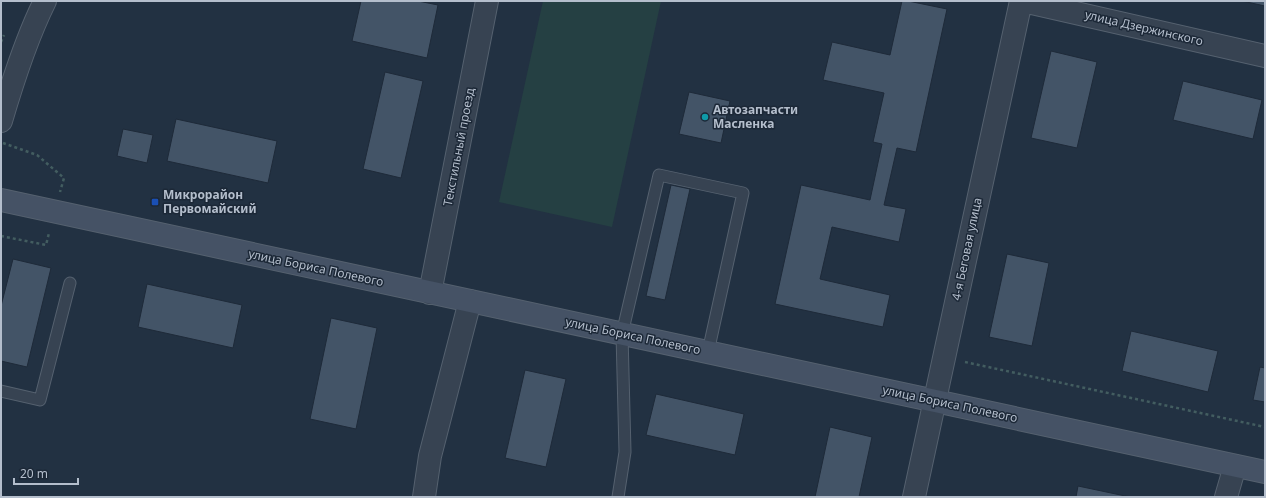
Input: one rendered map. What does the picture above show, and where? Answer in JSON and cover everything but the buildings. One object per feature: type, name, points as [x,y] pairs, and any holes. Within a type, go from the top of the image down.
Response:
[{"type":"main road","name":"улица Бориса Полевого","points":[[1,200],[1265,472]]},
{"type":"street","name":"Текстильный проезд","points":[[430,293],[487,1]]},
{"type":"street","name":"улица Дзержинского","points":[[1022,1],[1265,56]]},
{"type":"street","name":"4-я Беговая улица","points":[[914,497],[1022,1]]},
{"type":"street","points":[[1,120],[39,3]]},
{"type":"street","points":[[424,497],[430,456],[470,301]]},
{"type":"street","points":[[1226,497],[1235,466]]},
{"type":"lane","points":[[618,497],[625,452],[622,334],[659,175],[743,193],[708,352]]},
{"type":"lane","points":[[1,391],[40,400],[70,283]]},
{"type":"path","points":[[944,357],[1265,427]]},
{"type":"green space","points":[[543,1],[661,1],[612,227],[499,202]]},
{"type":"place","name":"Автозапчасти Масленка","points":[[705,117]]},
{"type":"place","name":"Микрорайон Первомайский","points":[[155,202]]}]
